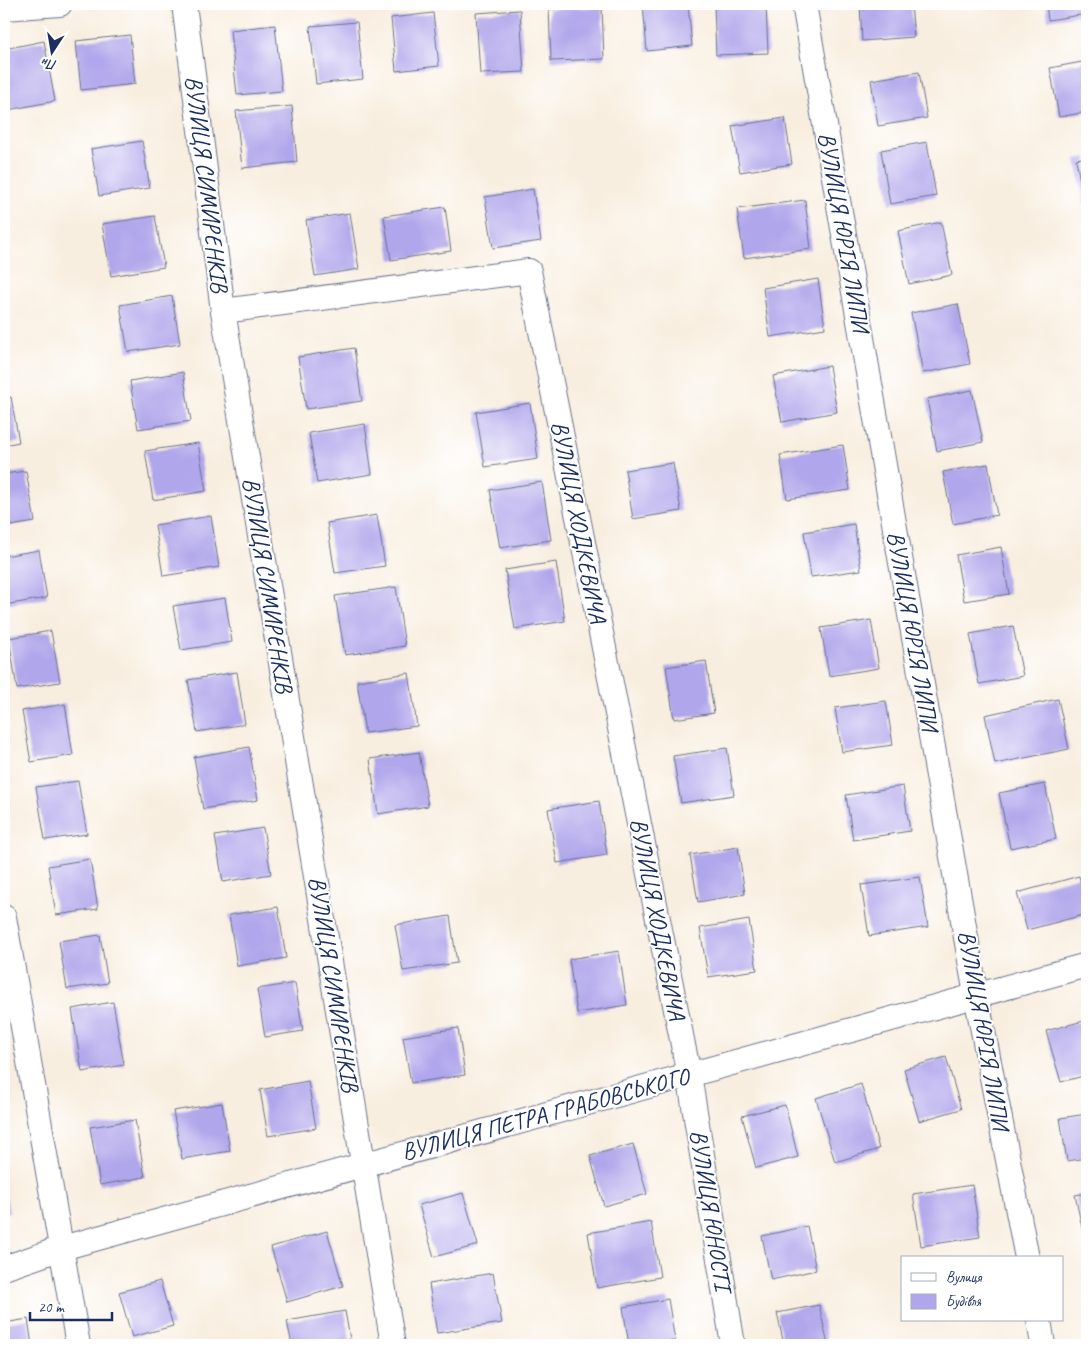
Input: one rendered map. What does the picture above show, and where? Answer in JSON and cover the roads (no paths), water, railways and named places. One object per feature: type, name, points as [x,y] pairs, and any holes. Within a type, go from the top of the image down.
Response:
[{"type":"street","points":[[4,8],[60,4]]},
{"type":"street","name":"ВУЛИЦЯ СИМИРЕНКІВ","points":[[184,4],[223,311],[393,1345]]},
{"type":"street","name":"ВУЛИЦЯ ЮРІЯ ЛИПИ","points":[[804,4],[976,995],[1027,1256]]},
{"type":"street","name":"ВУЛИЦЯ ХОДКЕВИЧА","points":[[223,311],[529,271],[689,1075]]},
{"type":"street","points":[[4,917],[78,1345]]},
{"type":"street","name":"ВУЛИЦЯ ПЕТРА ГРАБОВСЬКОГО","points":[[4,1268],[62,1248],[1087,965]]},
{"type":"street","name":"ВУЛИЦЯ ЮНОСТІ","points":[[689,1075],[733,1345]]},
{"type":"street","points":[[1038,1322],[1043,1345]]}]
